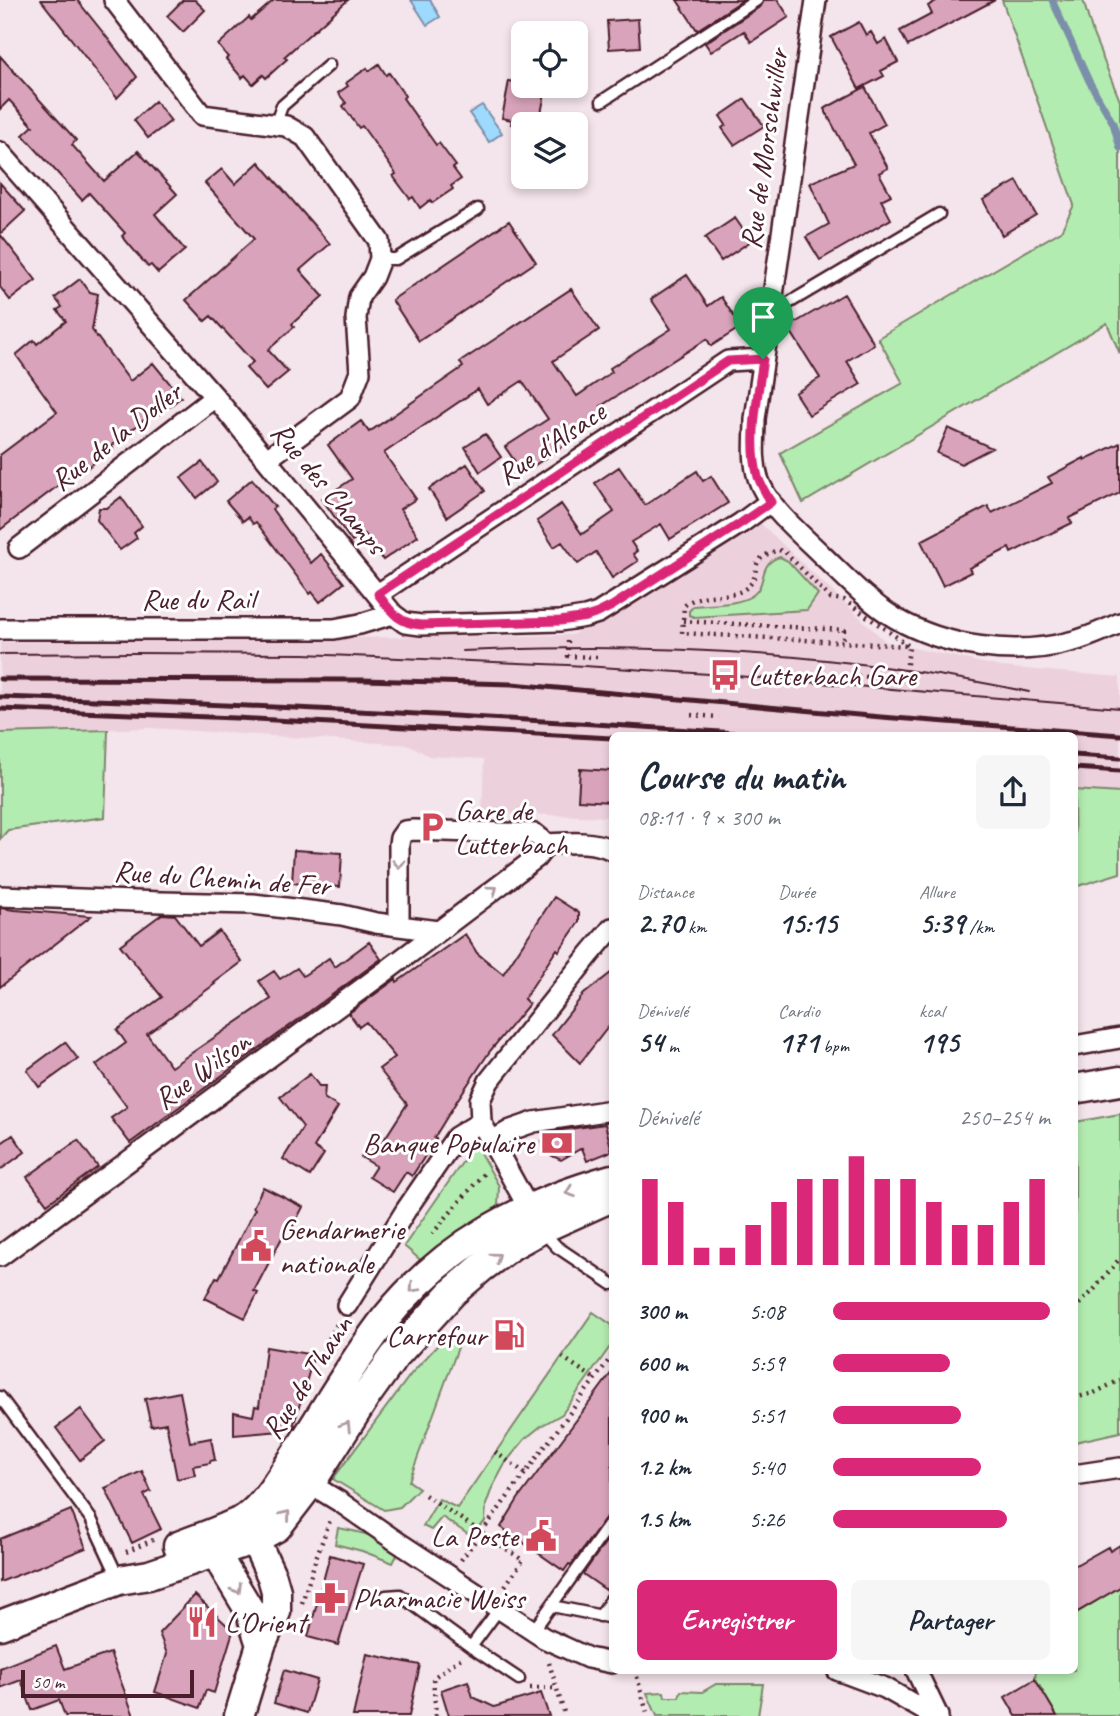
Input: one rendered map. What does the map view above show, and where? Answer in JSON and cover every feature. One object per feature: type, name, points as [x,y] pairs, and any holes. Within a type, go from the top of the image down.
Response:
[{"type":"main road","points":[[1078,1088],[1120,1081]]},
{"type":"main road","name":"Rue de Thann","points":[[250,1529],[277,1527],[310,1484],[394,1357],[453,1292],[512,1245],[535,1218],[579,1189],[609,1180]]},
{"type":"main road","name":"Rue de Thann","points":[[250,1529],[347,1373],[387,1318],[417,1284],[462,1246],[535,1218],[609,1198]]},
{"type":"main road","points":[[0,1625],[114,1570],[149,1575],[250,1529],[276,1591],[276,1612],[261,1645],[239,1716]]},
{"type":"main road","points":[[215,1543],[224,1568],[250,1611],[261,1645]]},
{"type":"street","points":[[114,0],[202,114],[286,126],[305,137],[379,241],[380,259],[373,277],[359,297],[356,318],[360,372],[350,398],[267,459]]},
{"type":"street","name":"Rue de Morschwiller","points":[[816,0],[755,419],[754,452],[758,478],[771,502],[853,585],[880,608],[910,626],[958,642],[987,647],[1025,648],[1071,642],[1120,623]]},
{"type":"street","name":"Rue des Champs","points":[[0,152],[215,397],[393,614]]},
{"type":"street","name":"Rue d'Alsace","points":[[378,594],[728,361],[763,359]]},
{"type":"street","name":"Rue de la Doller","points":[[19,548],[215,397]]},
{"type":"street","points":[[393,614],[405,623],[421,625],[525,623],[586,617],[623,599],[771,502]]},
{"type":"street","name":"Rue du Rail","points":[[0,629],[334,629],[393,614]]},
{"type":"street","points":[[399,926],[399,844],[405,831],[535,834],[547,844],[588,843],[609,848]]},
{"type":"street","name":"Rue Wilson","points":[[0,1256],[390,968],[536,858],[547,844]]},
{"type":"street","name":"Rue du Chemin de Fer","points":[[0,896],[253,904],[438,930]]},
{"type":"street","points":[[535,1218],[481,1122],[481,1100],[489,1080],[609,932]]},
{"type":"street","points":[[1078,1045],[1120,1038]]},
{"type":"street","points":[[496,1148],[511,1130],[534,1122],[609,1110]]},
{"type":"street","points":[[346,1305],[456,1137],[481,1122]]},
{"type":"street","points":[[1078,1474],[1120,1468]]},
{"type":"street","points":[[286,1470],[340,1502],[541,1636],[588,1658],[609,1662]]},
{"type":"street","points":[[848,1674],[885,1688],[936,1716]]},
{"type":"street","points":[[918,1674],[936,1716]]},
{"type":"lane","points":[[602,100],[757,0]]},
{"type":"lane","points":[[275,125],[282,106],[329,65]]},
{"type":"lane","points":[[380,259],[396,259],[478,209]]},
{"type":"lane","points":[[771,304],[787,304],[939,215]]},
{"type":"lane","points":[[535,1218],[557,1247],[609,1282]]},
{"type":"lane","points":[[0,1397],[91,1519],[114,1570]]},
{"type":"lane","points":[[541,1636],[552,1606],[609,1525]]},
{"type":"lane","points":[[386,1596],[400,1595],[519,1679]]},
{"type":"lane","points":[[600,1616],[609,1602]]},
{"type":"lane","points":[[552,1606],[609,1618]]},
{"type":"lane","points":[[471,1647],[495,1607]]},
{"type":"path","points":[[779,550],[785,552],[830,598],[845,600],[909,646],[682,634],[684,606],[691,599],[739,593],[748,587],[753,579],[759,559],[766,553],[779,550]]},
{"type":"path","points":[[683,621],[844,631],[843,642]]},
{"type":"path","points":[[858,676],[905,680],[909,646]]},
{"type":"path","points":[[691,715],[719,717]]},
{"type":"path","points":[[432,1234],[496,1148]]},
{"type":"path","points":[[1078,1305],[1120,1258]]},
{"type":"path","points":[[312,1381],[328,1339],[346,1305]]},
{"type":"path","points":[[562,1357],[595,1379]]},
{"type":"path","points":[[449,1576],[609,1360]]},
{"type":"path","points":[[1078,1397],[1094,1393],[1120,1380]]},
{"type":"path","points":[[495,1452],[525,1473]]},
{"type":"path","points":[[425,1495],[523,1560],[495,1607]]},
{"type":"path","points":[[114,1570],[164,1535]]},
{"type":"path","points":[[541,1636],[565,1716]]},
{"type":"path","points":[[436,1716],[433,1678],[460,1660],[471,1647]]},
{"type":"path","points":[[636,1674],[648,1716]]},
{"type":"path","points":[[519,1679],[529,1688],[556,1688]]},
{"type":"shaded area","points":[[757,520],[886,642],[1002,667],[1120,677],[1120,793],[1078,790],[1078,732],[609,732],[609,817],[482,813],[484,759],[429,756],[410,745],[150,728],[0,733],[0,642],[572,635]]},
{"type":"green space","points":[[1002,0],[1083,0],[1093,34],[1120,101],[1120,354],[1107,323],[803,503],[780,453],[903,383],[878,338],[1061,231],[1074,205]]},
{"type":"green space","points":[[780,557],[788,561],[818,594],[807,610],[694,617],[689,615],[694,606],[733,602],[753,595],[758,590],[768,564]]},
{"type":"green space","points":[[108,730],[105,817],[8,830],[0,839],[0,733]]},
{"type":"green space","points":[[1078,790],[1120,793],[1120,873],[1078,886]]},
{"type":"green space","points":[[1120,1114],[1120,1432],[1078,1441],[1078,1121]]},
{"type":"green space","points":[[475,1144],[499,1186],[498,1207],[424,1263],[404,1246]]},
{"type":"green space","points":[[593,1312],[609,1323],[609,1348],[562,1414],[525,1439],[506,1462],[492,1488],[486,1505],[485,1521],[472,1537],[442,1517],[431,1530],[423,1526],[439,1499],[457,1508]]},
{"type":"green space","points":[[446,1336],[460,1342],[409,1481],[419,1488],[400,1507],[384,1510],[333,1479],[411,1374]]},
{"type":"green space","points":[[338,1528],[363,1533],[383,1542],[398,1553],[393,1563],[335,1544]]},
{"type":"green space","points":[[1120,1587],[1120,1716],[1057,1716],[1035,1679],[1036,1674],[1078,1674],[1078,1612]]},
{"type":"green space","points":[[716,1684],[763,1684],[758,1716],[657,1716],[647,1693],[664,1692],[665,1697],[679,1697],[681,1691],[702,1692]]},
{"type":"water","points":[[411,0],[430,0],[440,17],[427,25]]},
{"type":"water","points":[[482,105],[502,133],[489,142],[469,113]]},
{"type":"building","points":[[41,0],[77,0],[109,40],[137,77],[117,98]]},
{"type":"building","points":[[183,0],[195,0],[205,10],[183,32],[167,16]]},
{"type":"building","points":[[274,0],[348,0],[284,57],[287,59],[266,78],[263,75],[253,84],[245,75],[242,78],[218,45],[249,17],[251,20]]},
{"type":"building","points":[[677,0],[743,0],[697,30]]},
{"type":"building","points":[[764,0],[778,0],[789,17],[751,42],[744,31],[711,52],[705,43],[761,6]]},
{"type":"building","points":[[938,0],[995,0],[908,46],[900,31],[932,14],[928,6]]},
{"type":"building","points":[[638,19],[640,47],[609,49],[607,21]]},
{"type":"building","points":[[859,22],[866,35],[871,32],[878,44],[886,39],[898,62],[881,71],[884,76],[859,89],[831,37]]},
{"type":"building","points":[[0,56],[76,140],[72,145],[104,181],[138,151],[177,194],[155,214],[185,250],[158,273],[151,265],[148,267],[122,236],[125,233],[89,193],[82,200],[23,135],[33,126],[9,100],[0,109]]},
{"type":"building","points":[[379,64],[386,75],[389,73],[436,145],[439,143],[456,166],[453,168],[461,179],[451,186],[453,189],[420,208],[393,176],[396,174],[362,126],[359,128],[343,106],[346,103],[338,93],[348,86],[346,83],[367,68],[369,71]]},
{"type":"building","points":[[509,81],[511,98],[544,98],[541,112],[511,112],[511,120],[502,118]]},
{"type":"building","points":[[865,87],[885,124],[869,133],[888,168],[879,173],[891,195],[881,200],[891,219],[820,260],[806,237],[829,224],[810,183],[854,164],[824,109]]},
{"type":"building","points":[[745,99],[764,126],[734,145],[722,128],[726,125],[720,116]]},
{"type":"building","points":[[155,101],[171,121],[148,138],[134,120]]},
{"type":"building","points":[[259,162],[330,244],[300,270],[323,296],[268,350],[288,372],[266,390],[246,368],[253,362],[211,316],[205,321],[186,300],[254,239],[205,183],[222,169],[235,184]]},
{"type":"building","points":[[1017,181],[1036,215],[1002,235],[983,200]]},
{"type":"building","points":[[0,183],[25,211],[0,234]]},
{"type":"building","points":[[735,218],[751,241],[721,261],[705,238]]},
{"type":"building","points":[[509,221],[536,262],[419,341],[392,300]]},
{"type":"building","points":[[0,234],[36,280],[10,300],[0,287]]},
{"type":"building","points":[[687,275],[708,306],[721,297],[741,327],[711,346],[707,339],[601,406],[608,416],[523,473],[505,447],[548,419],[522,381],[487,404],[478,389],[384,453],[416,499],[400,509],[418,536],[383,560],[365,534],[352,542],[322,499],[352,479],[328,445],[361,421],[369,432],[463,367],[460,362],[571,289],[599,330],[553,361],[577,396],[612,372],[610,368],[671,329],[651,299]]},
{"type":"building","points":[[80,279],[90,292],[98,294],[92,330],[130,381],[153,363],[181,397],[160,414],[157,410],[74,478],[72,475],[0,530],[0,455],[57,412],[16,355],[34,340],[37,344],[66,321],[57,310],[62,307],[55,298]]},
{"type":"building","points":[[844,294],[874,344],[847,361],[861,384],[809,415],[795,393],[820,378],[788,327]]},
{"type":"building","points":[[948,428],[992,448],[961,464],[937,453]]},
{"type":"building","points":[[485,434],[501,457],[480,472],[465,447]]},
{"type":"building","points":[[1120,443],[1120,493],[1069,518],[1072,523],[1011,553],[1009,548],[969,568],[971,572],[943,586],[921,541],[988,506],[992,513],[1052,483],[1048,477]]},
{"type":"building","points":[[202,462],[217,482],[197,498],[181,478]]},
{"type":"building","points":[[467,464],[485,491],[447,517],[429,489]]},
{"type":"building","points":[[619,467],[645,505],[697,471],[703,481],[711,476],[728,503],[670,539],[661,524],[631,542],[637,551],[633,554],[638,561],[612,578],[596,552],[578,564],[562,542],[554,547],[537,521],[561,504],[582,534],[614,512],[595,483]]},
{"type":"building","points":[[252,479],[275,507],[272,509],[311,563],[321,554],[344,583],[320,602],[312,592],[310,594],[256,522],[253,524],[248,517],[243,521],[226,501]]},
{"type":"building","points":[[121,497],[142,526],[134,533],[137,538],[120,550],[97,520],[99,508],[107,508]]},
{"type":"building","points":[[580,769],[609,771],[609,802],[578,800]]},
{"type":"building","points":[[294,850],[342,853],[340,887],[292,883]]},
{"type":"building","points":[[554,897],[579,913],[579,922],[559,951],[557,949],[524,999],[529,1004],[490,1051],[458,1099],[412,1176],[406,1172],[393,1192],[369,1177],[376,1166],[361,1157],[372,1140],[380,1146],[407,1104],[379,1069],[395,1057],[366,1022],[359,1027],[349,1013],[465,934],[477,953],[503,974]]},
{"type":"building","points":[[0,908],[15,910],[91,916],[0,987]]},
{"type":"building","points":[[162,914],[175,915],[199,946],[219,931],[242,962],[147,1034],[171,1067],[271,999],[259,981],[274,971],[280,979],[297,968],[303,976],[329,958],[335,967],[369,942],[381,959],[130,1143],[111,1118],[127,1107],[96,1065],[126,1043],[117,1030],[162,997],[120,945]]},
{"type":"building","points":[[609,974],[609,1026],[580,1063],[552,1035],[584,994]]},
{"type":"building","points":[[65,1042],[78,1059],[39,1087],[27,1070]]},
{"type":"building","points":[[310,1074],[319,1086],[325,1086],[324,1098],[338,1107],[314,1147],[324,1154],[310,1176],[283,1159],[303,1127],[280,1097]]},
{"type":"building","points":[[605,1124],[609,1152],[587,1161],[582,1148],[561,1160],[548,1154],[543,1148],[542,1141],[547,1132]]},
{"type":"building","points":[[13,1135],[25,1152],[0,1170],[0,1144]]},
{"type":"building","points":[[78,1140],[98,1167],[47,1204],[27,1177]]},
{"type":"building","name":"Gendarmerie nationale","points":[[263,1187],[303,1207],[290,1232],[286,1230],[254,1291],[258,1293],[245,1318],[205,1298],[216,1277],[219,1278],[255,1209],[253,1207]]},
{"type":"building","points":[[266,1347],[314,1355],[295,1425],[292,1430],[234,1435],[234,1412],[253,1416],[255,1406],[259,1407]]},
{"type":"building","points":[[609,1376],[609,1516],[564,1571],[501,1527],[518,1499]]},
{"type":"building","points":[[180,1392],[190,1442],[211,1438],[215,1460],[193,1466],[195,1475],[177,1479],[166,1423],[151,1426],[145,1399]]},
{"type":"building","points":[[81,1409],[105,1441],[80,1460],[56,1428]]},
{"type":"building","points":[[142,1471],[151,1491],[144,1495],[161,1529],[132,1543],[105,1488]]},
{"type":"building","points":[[71,1510],[86,1548],[0,1582],[0,1539]]},
{"type":"building","points":[[609,1537],[609,1585],[606,1590],[583,1574]]},
{"type":"building","points":[[1120,1545],[1120,1587],[1078,1612],[1078,1564],[1108,1547],[1110,1551]]},
{"type":"building","points":[[330,1555],[363,1564],[338,1645],[308,1637]]},
{"type":"building","points":[[195,1595],[233,1631],[214,1693],[206,1690],[200,1708],[155,1692],[167,1654],[159,1633]]},
{"type":"building","points":[[56,1646],[65,1669],[110,1653],[134,1716],[65,1716],[59,1700],[32,1710],[21,1680],[0,1688],[0,1668]]},
{"type":"building","points":[[367,1654],[420,1665],[409,1716],[353,1716]]},
{"type":"building","points":[[284,1670],[317,1680],[307,1713],[274,1703]]},
{"type":"building","points":[[1035,1679],[1057,1716],[1016,1716],[1005,1697]]},
{"type":"building","points":[[468,1681],[473,1697],[494,1707],[541,1693],[549,1716],[449,1716],[441,1690]]},
{"type":"waterway","points":[[1052,0],[1089,81],[1113,123],[1120,148]]},
{"type":"tram line","points":[[462,651],[604,648],[747,653],[889,667],[1029,692]]},
{"type":"tram line","points":[[0,654],[304,654],[568,665],[725,675],[1120,708]]},
{"type":"railway","points":[[0,679],[362,680],[512,684],[1120,735]]},
{"type":"railway","points":[[0,697],[383,712],[717,732]]},
{"type":"railway","points":[[0,709],[236,718],[609,738]]},
{"type":"railway","points":[[1078,755],[1120,758]]},
{"type":"railway","points":[[1078,768],[1120,771]]},
{"type":"place","name":"Lutterbach Gare","points":[[725,675]]},
{"type":"place","name":"Gare de Lutterbach","points":[[432,827]]},
{"type":"place","name":"Banque Populaire","points":[[557,1143]]},
{"type":"place","name":"Gendarmerie nationale","points":[[256,1246]]},
{"type":"place","name":"Carrefour","points":[[509,1335]]},
{"type":"place","name":"La Poste","points":[[541,1536]]},
{"type":"place","name":"Pharmacie Weiss","points":[[330,1598]]},
{"type":"place","name":"L'Orient","points":[[202,1622]]},
{"type":"route","points":[[763,359],[755,419],[754,452],[758,478],[771,502],[612,606],[586,617],[560,621],[411,625],[393,614],[378,594],[728,361],[763,359]]}]
